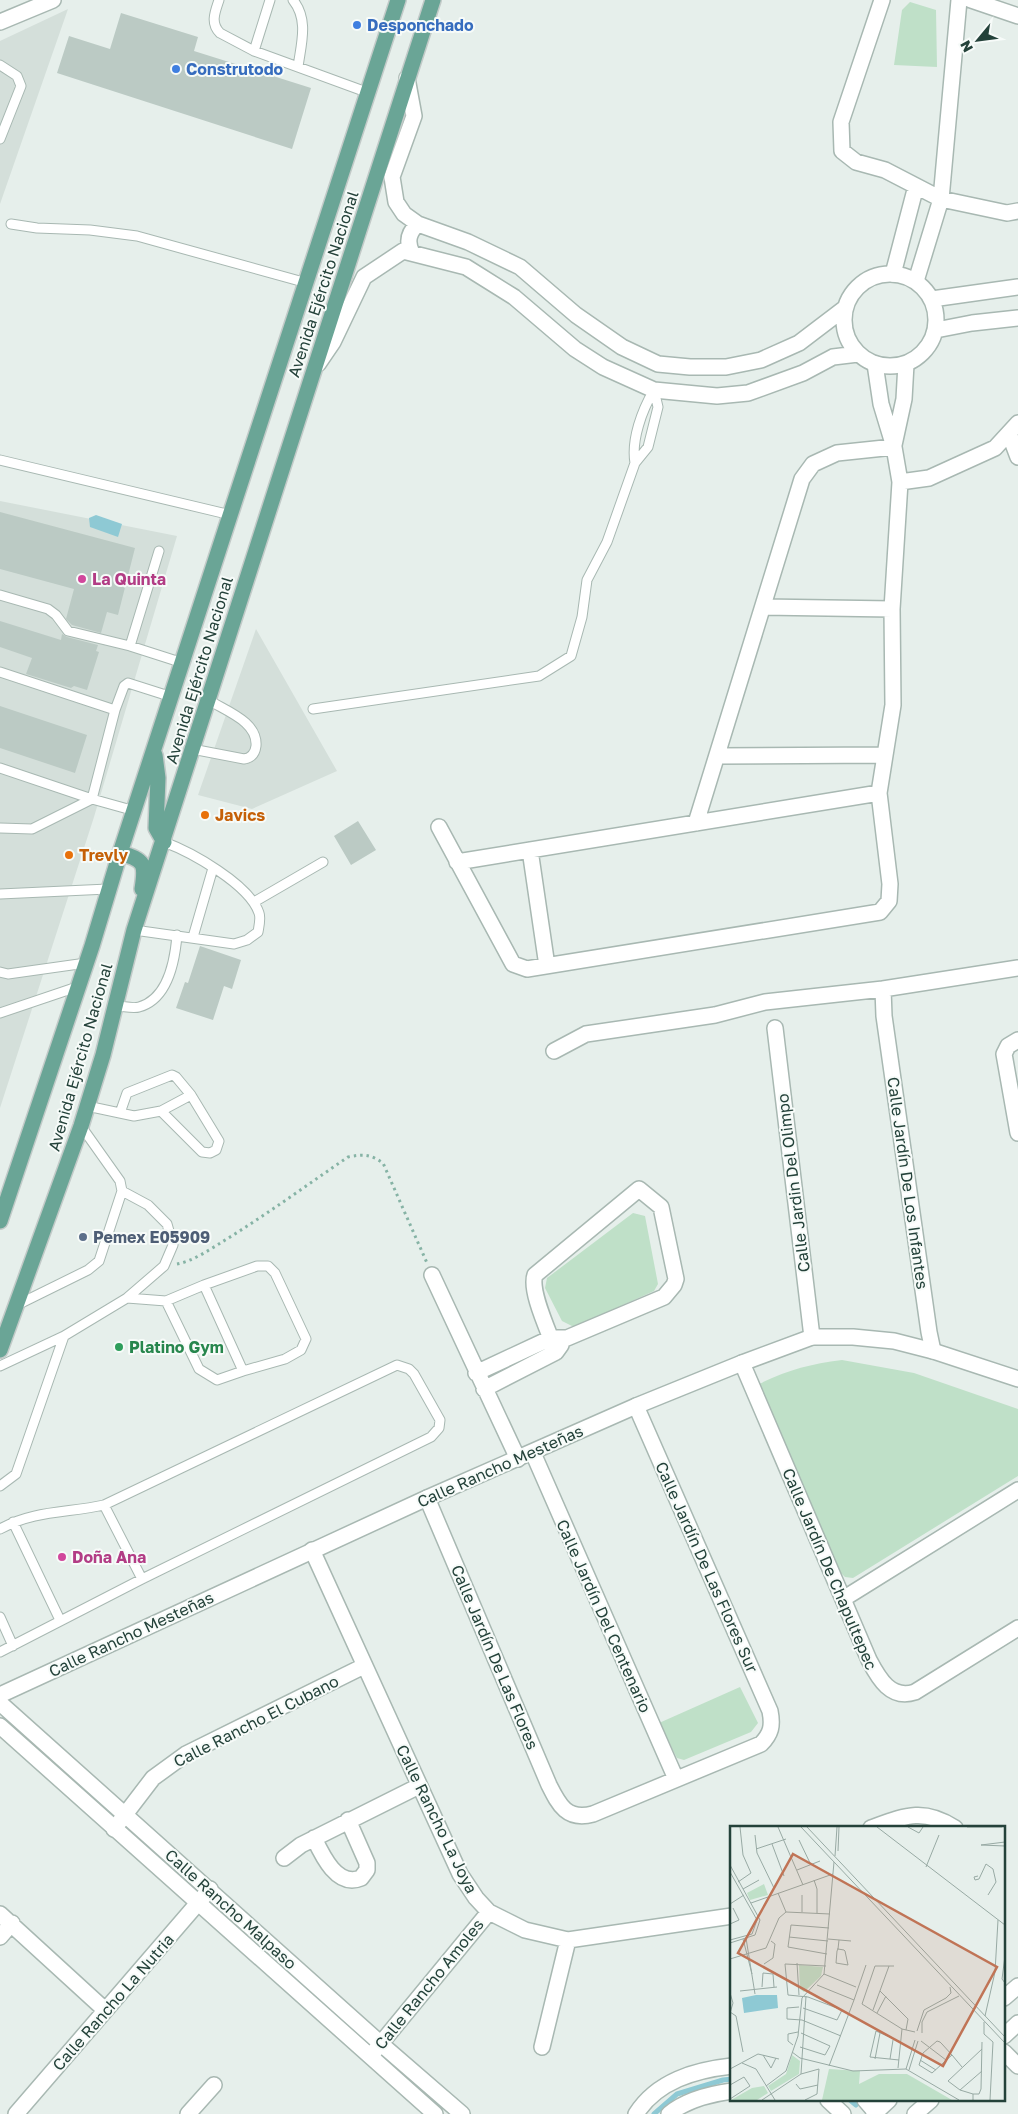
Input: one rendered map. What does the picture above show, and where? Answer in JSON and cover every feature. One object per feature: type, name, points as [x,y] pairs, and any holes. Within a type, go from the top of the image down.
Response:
[{"type":"main road","name":"Avenida Ejército Nacional","points":[[0,1221],[86,963],[108,889],[398,0]]},
{"type":"main road","name":"Avenida Ejército Nacional","points":[[0,1350],[87,1106],[116,1006],[134,930],[164,842],[207,700],[406,78],[433,0]]},
{"type":"main road","points":[[154,751],[158,778],[156,828],[164,842]]},
{"type":"main road","points":[[120,853],[136,857],[143,864],[145,872],[134,930]]},
{"type":"street","points":[[0,22],[53,0]]},
{"type":"street","points":[[882,0],[840,122],[842,151],[856,162],[885,170],[941,199],[1007,213],[1018,211]]},
{"type":"street","points":[[916,281],[941,199],[959,0]]},
{"type":"street","points":[[971,0],[1018,16]]},
{"type":"street","points":[[406,78],[414,116],[392,177],[396,202],[404,214],[418,224],[468,242],[520,267],[576,315],[622,347],[658,364],[690,367],[726,367],[761,360],[799,343],[845,308]]},
{"type":"street","points":[[894,274],[916,186]]},
{"type":"street","points":[[412,253],[408,241],[418,224]]},
{"type":"street","points":[[314,370],[334,342],[364,277],[403,251],[466,267],[514,297],[575,349],[603,368],[654,390],[717,396],[748,394],[803,373],[833,358],[858,354]]},
{"type":"street","points":[[894,274],[916,281],[932,299],[936,314],[936,330],[930,345],[920,356],[906,364],[890,367],[875,364],[858,354],[850,344],[844,320],[845,308],[852,293],[863,282],[878,275],[894,274]]},
{"type":"street","points":[[932,299],[1018,287]]},
{"type":"street","points":[[936,330],[972,323],[1018,318]]},
{"type":"street","points":[[654,390],[658,364]]},
{"type":"street","points":[[439,827],[513,964],[527,970],[880,912],[889,901],[890,884],[879,793],[893,705],[892,609],[900,482],[894,447],[881,404],[875,364]]},
{"type":"street","points":[[894,447],[904,399],[906,364]]},
{"type":"street","points":[[900,482],[929,478],[995,448],[1014,428]]},
{"type":"street","points":[[1014,428],[1018,457]]},
{"type":"street","points":[[696,823],[802,478],[813,464],[837,454],[894,447]]},
{"type":"street","points":[[763,607],[892,609]]},
{"type":"street","points":[[717,756],[885,755]]},
{"type":"street","points":[[457,862],[879,793]]},
{"type":"street","points":[[530,850],[547,966]]},
{"type":"street","points":[[554,1051],[586,1034],[715,1015],[764,1002],[883,989],[1018,968]]},
{"type":"street","name":"Calle Jardín De Los Infantes","points":[[883,989],[884,1016],[933,1350]]},
{"type":"street","name":"Calle Jardin Del Olimpo","points":[[775,1028],[812,1337]]},
{"type":"street","points":[[1018,1040],[1008,1046],[1004,1054],[1018,1133]]},
{"type":"street","points":[[484,1389],[567,1338],[664,1297],[674,1285],[676,1279],[661,1207],[639,1189],[535,1275],[533,1285],[554,1345]]},
{"type":"street","points":[[432,1275],[518,1459]]},
{"type":"street","name":"Calle Rancho Mesteñas","points":[[0,1695],[427,1498],[533,1453],[636,1406],[812,1337],[853,1337],[894,1341],[933,1350],[1018,1379]]},
{"type":"street","points":[[476,1372],[554,1345]]},
{"type":"street","name":"Calle Jardín De Chapultepec","points":[[742,1363],[876,1675],[888,1688],[906,1695],[915,1692],[1018,1628]]},
{"type":"street","name":"Calle Jardín De Las Flores Sur","points":[[636,1406],[770,1712],[771,1730],[769,1736],[761,1744],[676,1779]]},
{"type":"street","name":"Calle Jardín Del Centenario","points":[[533,1453],[676,1779]]},
{"type":"street","points":[[843,1599],[1018,1490]]},
{"type":"street","name":"Calle Jardín De Las Flores","points":[[427,1498],[549,1785],[560,1804],[568,1813],[585,1816],[676,1779]]},
{"type":"street","name":"Calle Rancho La Joya","points":[[312,1550],[460,1874],[476,1898],[489,1912],[525,1930],[568,1940],[730,1916]]},
{"type":"street","name":"Calle Rancho El Cubano","points":[[114,1829],[152,1778],[186,1754],[364,1666]]},
{"type":"street","name":"Calle Rancho Malpaso","points":[[0,1703],[462,2114]]},
{"type":"street","name":"Calle Rancho Malpaso","points":[[0,1726],[435,2114]]},
{"type":"street","points":[[284,1858],[314,1838],[419,1786]]},
{"type":"street","points":[[877,1826],[907,1815],[918,1814],[938,1818],[952,1826]]},
{"type":"street","points":[[314,1838],[329,1865],[341,1876],[348,1879],[361,1878],[367,1870],[367,1863],[348,1820]]},
{"type":"street","name":"Calle Rancho La Nutria","points":[[16,2114],[104,2010],[210,1890]]},
{"type":"street","name":"Calle Rancho Amoles","points":[[370,2058],[380,2043],[489,1912]]},
{"type":"street","points":[[0,1936],[6,1919],[104,2010]]},
{"type":"street","points":[[542,2047],[568,1940]]},
{"type":"street","points":[[1006,1996],[1018,1986]]},
{"type":"street","points":[[1006,2034],[1018,2023]]},
{"type":"street","points":[[1006,2054],[1018,2066]]},
{"type":"street","points":[[636,2114],[648,2099],[665,2085],[710,2068],[730,2066]]},
{"type":"street","points":[[188,2114],[214,2086]]},
{"type":"street","points":[[669,2114],[680,2106],[699,2098],[730,2091]]},
{"type":"street","points":[[830,2102],[843,2114]]},
{"type":"street","points":[[867,2102],[876,2113],[887,2102]]},
{"type":"street","points":[[915,2114],[929,2102]]},
{"type":"lane","points":[[219,0],[213,18],[215,28],[220,33],[254,51],[369,93]]},
{"type":"lane","points":[[254,51],[270,0]]},
{"type":"lane","points":[[293,0],[299,9],[303,28],[298,67]]},
{"type":"lane","points":[[0,65],[17,76],[21,86],[0,138]]},
{"type":"lane","points":[[11,224],[37,228],[90,230],[137,236],[307,283]]},
{"type":"lane","points":[[635,463],[633,450],[646,403],[654,390]]},
{"type":"lane","points":[[313,709],[539,676],[571,656],[582,617],[588,580],[607,542],[635,463],[648,447],[658,407],[654,390]]},
{"type":"lane","points":[[0,460],[231,516]]},
{"type":"lane","points":[[130,646],[158,551]]},
{"type":"lane","points":[[0,595],[48,609],[56,615],[68,631],[130,646],[183,663]]},
{"type":"lane","points":[[0,672],[115,710]]},
{"type":"lane","points":[[0,828],[32,829],[92,799],[115,710],[124,686],[128,683],[172,697]]},
{"type":"lane","points":[[192,750],[244,760],[255,752],[256,736],[250,726],[207,700]]},
{"type":"lane","points":[[0,768],[92,799],[135,811]]},
{"type":"lane","points":[[134,930],[177,934],[234,944],[247,940],[258,932],[260,915],[248,893],[184,849],[164,842]]},
{"type":"lane","points":[[254,902],[322,862]]},
{"type":"lane","points":[[193,937],[213,868]]},
{"type":"lane","points":[[0,894],[108,889]]},
{"type":"lane","points":[[116,1006],[138,1007],[155,999],[168,978],[176,953],[177,934]]},
{"type":"lane","points":[[0,972],[8,974],[86,963]]},
{"type":"lane","points":[[0,1014],[77,988]]},
{"type":"lane","points":[[120,1113],[127,1093],[172,1075],[176,1076],[220,1140],[216,1150],[202,1152],[161,1111]]},
{"type":"lane","points":[[87,1106],[134,1116],[161,1111],[190,1095]]},
{"type":"lane","points":[[14,1307],[88,1270],[99,1261],[122,1191],[120,1180],[80,1126]]},
{"type":"lane","points":[[0,1366],[64,1336],[127,1298],[164,1266],[173,1245],[167,1224],[148,1205],[122,1191]]},
{"type":"lane","points":[[127,1298],[166,1301],[257,1266],[268,1266],[275,1273],[306,1340],[301,1350],[285,1359],[217,1380],[199,1368],[166,1301]]},
{"type":"lane","points":[[204,1285],[243,1371]]},
{"type":"lane","points":[[0,1486],[16,1474],[64,1336]]},
{"type":"lane","points":[[0,1529],[13,1522],[56,1510],[79,1510],[104,1504],[397,1365],[409,1369],[414,1374],[440,1420],[439,1428],[431,1437],[142,1579],[0,1652]]},
{"type":"lane","points":[[104,1504],[142,1579]]},
{"type":"lane","points":[[13,1522],[60,1620]]},
{"type":"lane","points":[[0,1617],[13,1646]]},
{"type":"path","points":[[164,1266],[184,1263],[206,1252],[348,1157],[363,1154],[373,1156],[383,1163],[432,1275]]},
{"type":"shaded area","points":[[68,9],[0,204],[0,41]]},
{"type":"shaded area","points":[[0,501],[177,536],[94,817],[0,1108]]},
{"type":"shaded area","points":[[256,629],[337,771],[252,809],[198,795]]},
{"type":"green space","points":[[910,2],[936,10],[937,67],[894,65],[902,10]]},
{"type":"green space","points":[[633,1213],[645,1216],[658,1284],[654,1291],[574,1327],[562,1321],[545,1288],[547,1278]]},
{"type":"green space","points":[[842,1360],[914,1373],[1018,1409],[1018,1476],[853,1578],[845,1577],[838,1570],[759,1384],[799,1368]]},
{"type":"green space","points":[[740,1687],[758,1723],[751,1732],[684,1760],[677,1758],[659,1723]]},
{"type":"water","points":[[96,515],[122,524],[118,537],[90,527],[89,518]]},
{"type":"building","name":"Construtodo","points":[[121,13],[198,37],[194,51],[311,88],[292,149],[57,73],[69,36],[110,49]]},
{"type":"building","name":"La Quinta","points":[[0,512],[135,548],[118,615],[107,612],[101,633],[72,625],[66,619],[74,589],[0,569]]},
{"type":"building","points":[[0,621],[61,640],[62,634],[98,645],[96,651],[99,652],[87,690],[74,686],[71,688],[26,674],[32,658],[0,647]]},
{"type":"building","points":[[0,706],[87,735],[75,773],[0,748]]},
{"type":"building","points":[[358,821],[376,850],[351,865],[334,836]]},
{"type":"building","points":[[200,946],[241,960],[232,989],[224,986],[213,1020],[176,1008],[185,982],[188,983]]},
{"type":"waterway","points":[[654,2114],[677,2094],[730,2079]]},
{"type":"waterway","points":[[852,2102],[856,2105]]},
{"type":"place","name":"Desponchado","points":[[357,25]]},
{"type":"place","name":"Construtodo","points":[[176,69]]},
{"type":"place","name":"La Quinta","points":[[82,579]]},
{"type":"place","name":"Javics","points":[[205,815]]},
{"type":"place","name":"Trevly","points":[[69,855]]},
{"type":"place","name":"Pemex E05909","points":[[83,1237]]},
{"type":"place","name":"Platino Gym","points":[[119,1347]]},
{"type":"place","name":"Doña Ana","points":[[62,1557]]}]
